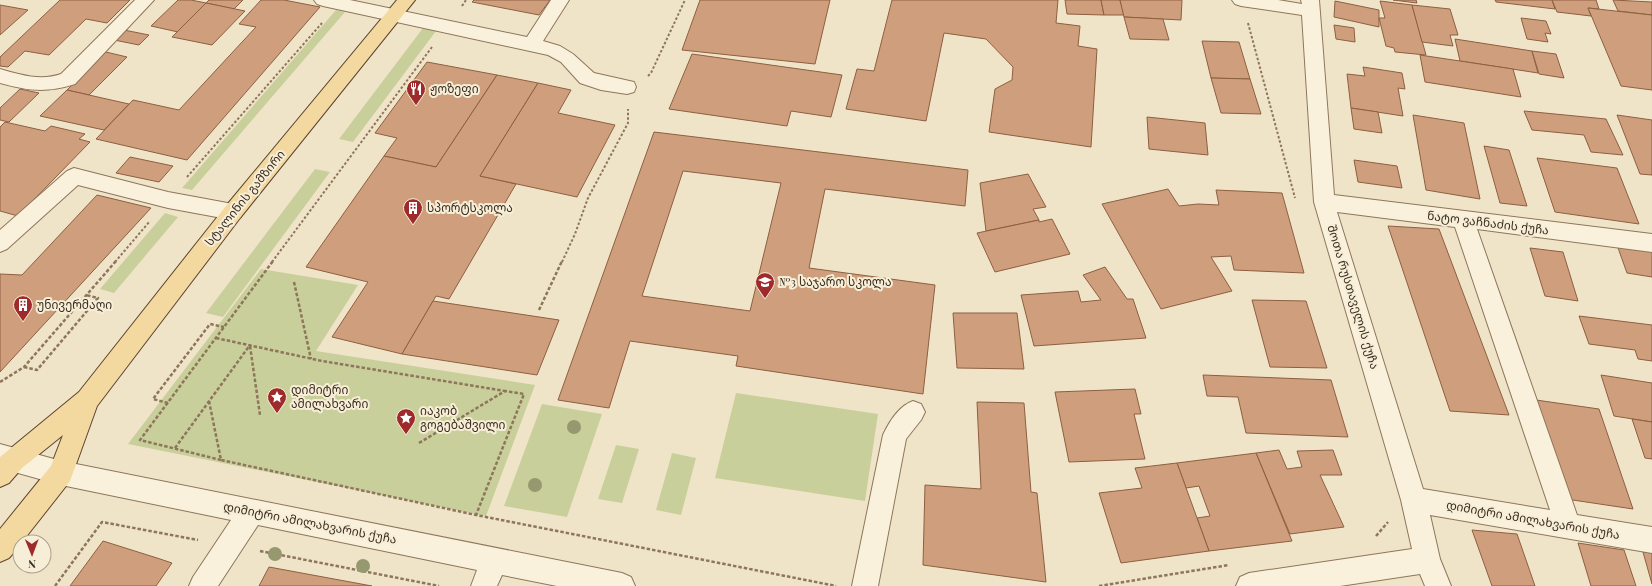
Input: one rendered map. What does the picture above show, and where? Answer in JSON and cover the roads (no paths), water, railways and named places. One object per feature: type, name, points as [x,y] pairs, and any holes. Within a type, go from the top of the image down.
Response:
[{"type":"main road","name":"სტალინის გამზირი","points":[[4,464],[87,400],[233,212],[406,0]]},
{"type":"main road","name":"სტალინის გამზირი","points":[[0,549],[61,473],[87,400]]},
{"type":"street","points":[[0,76],[37,85],[55,84],[68,80],[145,0]]},
{"type":"street","points":[[532,44],[560,0]]},
{"type":"street","points":[[1241,0],[1310,6]]},
{"type":"street","points":[[331,2],[394,14],[554,50],[567,58],[587,78],[601,83],[627,87]]},
{"type":"street","name":"შოთა რუსთაველის ქუჩა","points":[[1310,6],[1324,202],[1414,500],[1426,560],[1438,586]]},
{"type":"street","points":[[0,243],[74,176],[168,200],[233,212]]},
{"type":"street","name":"ნატო ვაჩნაძის ქუჩა","points":[[1324,202],[1652,243]]},
{"type":"street","points":[[1463,219],[1568,526]]},
{"type":"street","points":[[865,586],[895,435],[913,412]]},
{"type":"street","name":"დიმიტრი ამილახვარის ქუჩა","points":[[4,464],[61,473],[622,586]]},
{"type":"street","name":"დიმიტრი ამილახვარის ქუჩა","points":[[1414,500],[1652,540]]},
{"type":"street","points":[[202,586],[252,511]]},
{"type":"street","points":[[484,586],[495,560]]},
{"type":"street","points":[[1249,586],[1426,560]]},
{"type":"place","name":"ჟოზეფი","points":[[416,106]]},
{"type":"place","name":"სპორტსკოლა","points":[[413,225]]},
{"type":"place","name":"№3 საჯარო სკოლა","points":[[765,299]]},
{"type":"place","name":"უნივერმაღი","points":[[23,322]]},
{"type":"place","name":"დიმიტრი ამილახვარი","points":[[277,414]]},
{"type":"place","name":"იაკობ გოგებაშვილი","points":[[406,435]]}]
